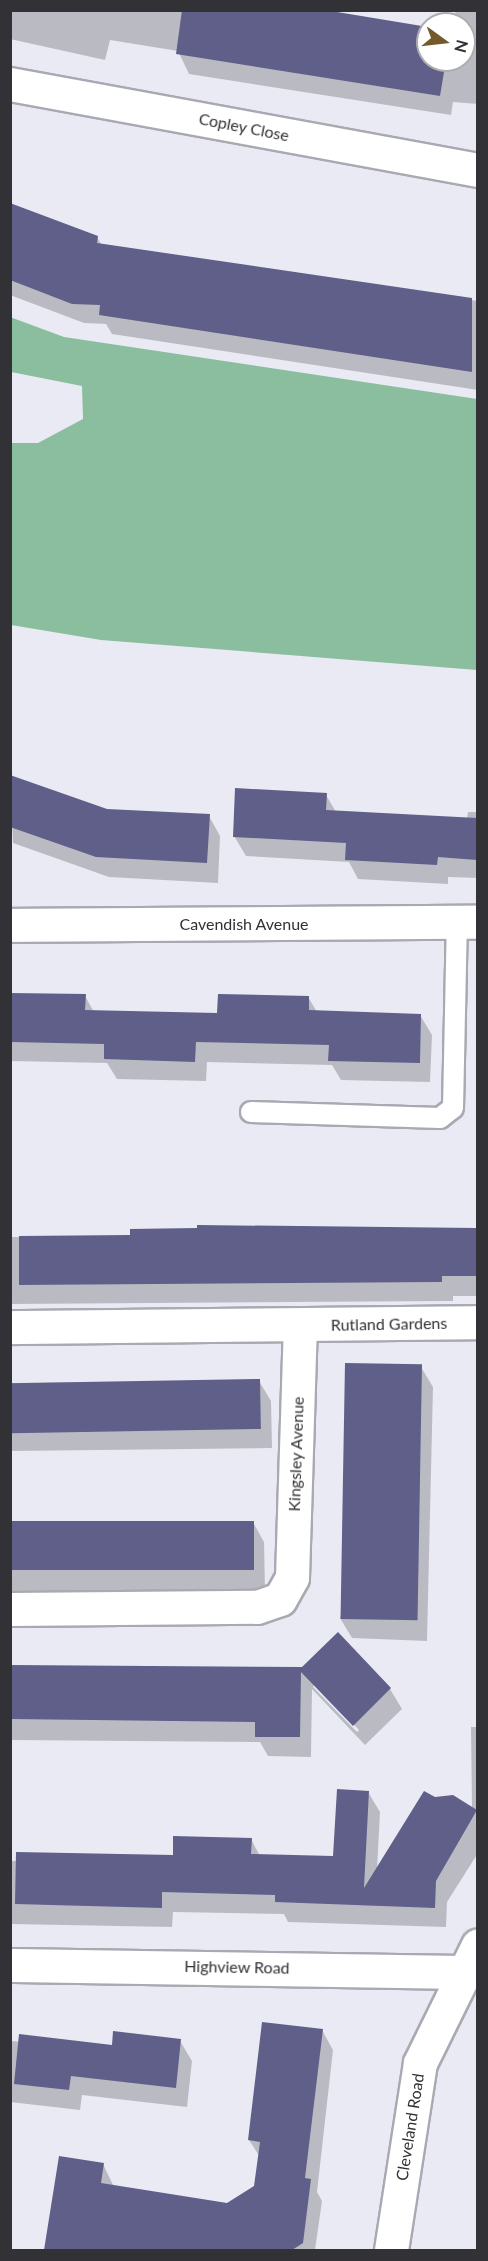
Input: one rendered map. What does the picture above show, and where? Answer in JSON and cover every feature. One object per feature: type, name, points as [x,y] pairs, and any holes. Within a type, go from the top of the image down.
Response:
[{"type":"street","name":"Copley Close","points":[[10,84],[477,170]]},
{"type":"street","name":"Cavendish Avenue","points":[[10,925],[467,923]]},
{"type":"street","name":"Rutland Gardens","points":[[300,1325],[477,1322]]},
{"type":"street","points":[[10,1328],[300,1325]]},
{"type":"street","name":"Kingsley Avenue","points":[[10,1609],[257,1607],[280,1599],[292,1577],[300,1325]]},
{"type":"street","name":"Highview Road","points":[[10,1965],[472,1962]]},
{"type":"street","name":"Cleveland Road","points":[[391,2250],[420,2063],[472,1962]]},
{"type":"lane","points":[[251,1112],[440,1118],[453,1108],[456,1096],[467,923]]},
{"type":"green space","points":[[10,317],[64,337],[477,399],[477,670],[101,640],[11,625],[11,443],[38,443],[83,419],[82,386],[11,372]]},
{"type":"building","points":[[182,10],[325,10],[416,25],[416,72],[444,72],[440,96],[176,54]]},
{"type":"building","points":[[10,203],[98,236],[97,243],[472,298],[472,372],[99,315],[100,305],[72,304],[10,280]]},
{"type":"building","points":[[10,775],[107,809],[210,814],[207,863],[96,857],[10,827]]},
{"type":"building","points":[[235,788],[327,793],[326,810],[477,818],[477,860],[438,857],[437,865],[345,860],[346,843],[233,837]]},
{"type":"building","points":[[10,993],[86,994],[85,1010],[217,1013],[218,994],[309,996],[309,1010],[421,1014],[420,1063],[328,1061],[329,1045],[196,1042],[195,1062],[104,1059],[104,1044],[10,1042]]},
{"type":"building","points":[[197,1225],[477,1228],[477,1276],[442,1276],[442,1282],[19,1285],[19,1236],[130,1235],[130,1229],[197,1228]]},
{"type":"building","points":[[345,1363],[422,1364],[418,1620],[341,1619]]},
{"type":"building","points":[[260,1379],[261,1429],[11,1433],[10,1383]]},
{"type":"building","points":[[10,1521],[254,1521],[254,1570],[10,1570]]},
{"type":"building","points":[[338,1632],[391,1688],[353,1726],[301,1672],[300,1737],[255,1737],[255,1722],[10,1719],[10,1665],[302,1667]]},
{"type":"building","points":[[337,1789],[369,1791],[364,1888],[424,1791],[435,1797],[453,1795],[477,1810],[436,1881],[435,1908],[275,1902],[275,1895],[162,1892],[162,1908],[15,1904],[16,1852],[173,1855],[173,1836],[252,1838],[251,1854],[333,1856]]},
{"type":"building","points":[[262,2022],[323,2029],[305,2178],[311,2179],[303,2243],[292,2250],[44,2250],[59,2156],[104,2163],[101,2183],[227,2203],[254,2186],[260,2142],[248,2140]]},
{"type":"building","points":[[113,2031],[181,2039],[176,2088],[71,2076],[69,2090],[14,2084],[19,2034],[112,2045]]}]
